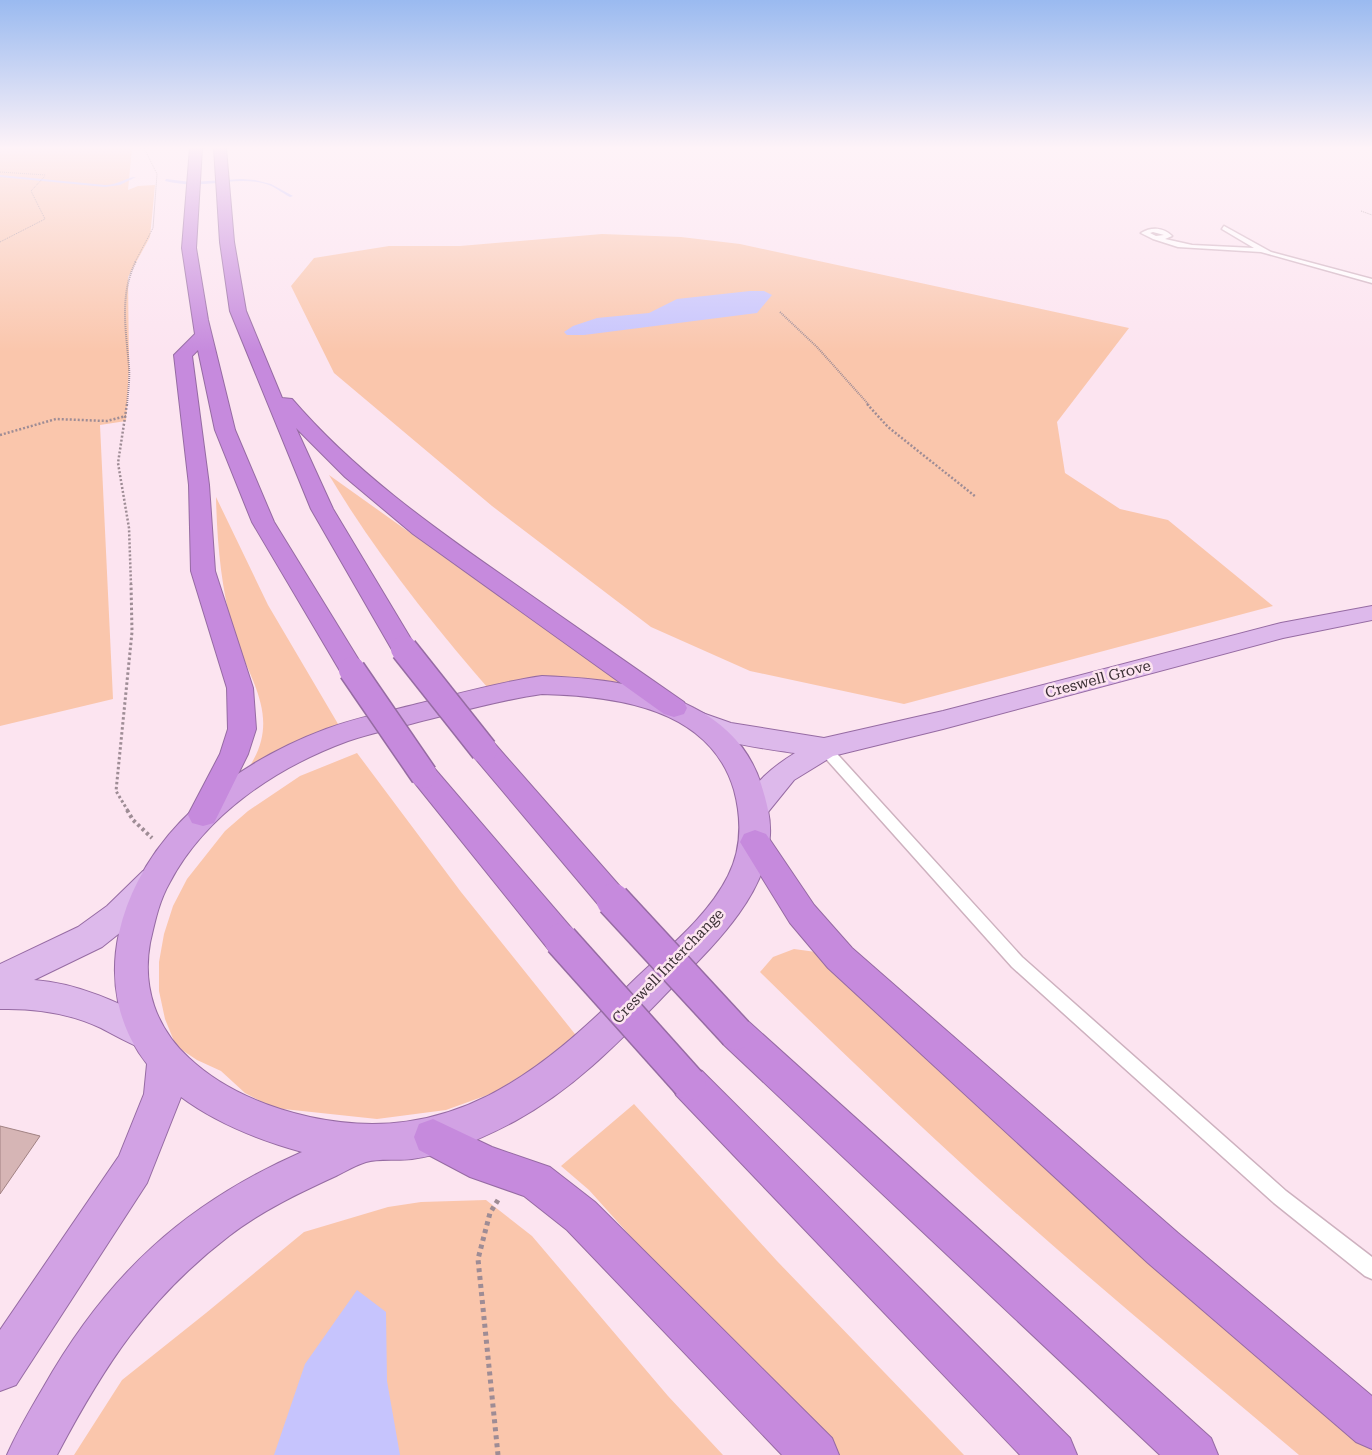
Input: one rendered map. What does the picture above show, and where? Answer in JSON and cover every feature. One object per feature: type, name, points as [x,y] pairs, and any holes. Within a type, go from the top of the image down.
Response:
[{"type":"highway","points":[[191,216],[189,248],[202,328],[223,424],[263,522],[352,670],[424,776],[561,940],[689,1083],[1053,1455]]},
{"type":"highway","points":[[225,216],[227,242],[238,311],[274,400],[322,509],[404,649],[484,750],[613,900],[736,1033],[1194,1455]]},
{"type":"highway","points":[[202,328],[183,355],[199,485],[203,571],[240,688],[242,729],[234,754],[203,815]]},
{"type":"highway","points":[[274,400],[288,406],[327,450],[365,485],[421,529],[684,713]]},
{"type":"highway","name":"Creswell Interchange","points":[[542,685],[574,686],[635,694],[684,713],[732,752],[750,788],[754,825],[743,877],[721,916],[571,1063],[519,1099],[433,1136],[400,1142],[369,1142],[326,1140],[288,1130],[253,1117],[217,1100],[189,1081],[156,1047],[134,1003],[130,973],[134,936],[142,905],[164,866],[203,815],[264,771],[295,753],[335,735],[485,694],[542,685]]},
{"type":"highway","points":[[754,825],[802,914],[840,958],[1163,1248],[1372,1426]]},
{"type":"highway","points":[[0,1369],[133,1169],[163,1094],[156,1047]]},
{"type":"highway","points":[[433,1136],[484,1163],[536,1181],[581,1216],[815,1455]]},
{"type":"highway","points":[[31,1455],[84,1361],[110,1324],[175,1252],[236,1206],[279,1182],[369,1142]]},
{"type":"main road","name":"Creswell Grove","points":[[754,825],[784,774],[824,748],[943,720],[1272,633],[1372,613]]},
{"type":"main road","name":"Creswell Grove","points":[[684,713],[726,732],[824,748]]},
{"type":"main road","points":[[0,980],[90,937],[119,915],[164,866]]},
{"type":"main road","points":[[0,994],[48,996],[113,1016],[156,1047]]},
{"type":"lane","points":[[1224,228],[1237,233],[1262,250]]},
{"type":"lane","points":[[1159,238],[1166,243],[1182,246],[1262,250],[1372,280]]},
{"type":"lane","points":[[824,748],[1017,962],[1280,1197],[1372,1269]]},
{"type":"path","points":[[0,242],[45,219],[43,216]]},
{"type":"path","points":[[154,216],[153,228],[128,277],[124,317],[129,369],[126,416],[118,463],[129,528],[132,632],[116,791],[164,866]]},
{"type":"path","points":[[780,312],[817,347],[888,426],[976,497]]},
{"type":"path","points":[[0,434],[56,419],[107,421],[126,416]]},
{"type":"path","points":[[498,1199],[490,1212],[478,1259],[498,1455]]},
{"type":"shaded area","points":[[0,216],[152,216],[150,237],[128,277],[129,369],[126,421],[100,425],[113,699],[0,726]]},
{"type":"shaded area","points":[[602,234],[681,237],[740,244],[1129,328],[1057,422],[1065,473],[1120,509],[1168,520],[1273,606],[904,704],[750,671],[651,627],[492,506],[334,373],[291,286],[314,258],[389,246],[460,246]]},
{"type":"shaded area","points":[[329,475],[622,684],[494,695],[406,588],[366,533]]},
{"type":"shaded area","points":[[216,497],[268,605],[341,729],[245,773],[257,753],[262,735],[263,718],[260,701],[233,630],[225,597],[220,564]]},
{"type":"shaded area","points":[[357,753],[461,892],[579,1039],[549,1065],[522,1075],[493,1093],[446,1110],[377,1119],[274,1108],[245,1093],[221,1071],[197,1060],[176,1046],[165,1019],[159,991],[159,962],[164,934],[173,906],[187,879],[225,831],[248,811],[300,776]]},
{"type":"shaded area","points":[[794,949],[816,952],[1372,1451],[1372,1455],[1299,1455],[1056,1248],[921,1127],[760,972],[773,957]]},
{"type":"shaded area","points":[[634,1104],[777,1261],[964,1455],[834,1455],[730,1347],[589,1190],[561,1166]]},
{"type":"shaded area","points":[[486,1200],[532,1236],[668,1396],[723,1455],[74,1455],[122,1380],[304,1232],[388,1207],[421,1202]]},
{"type":"water","points":[[764,291],[772,295],[757,313],[584,335],[567,335],[564,332],[573,326],[597,318],[649,313],[677,299]]},
{"type":"water","points":[[357,1290],[386,1312],[387,1381],[400,1455],[274,1455],[305,1364]]},
{"type":"building","points":[[0,1126],[40,1136],[0,1194]]}]
